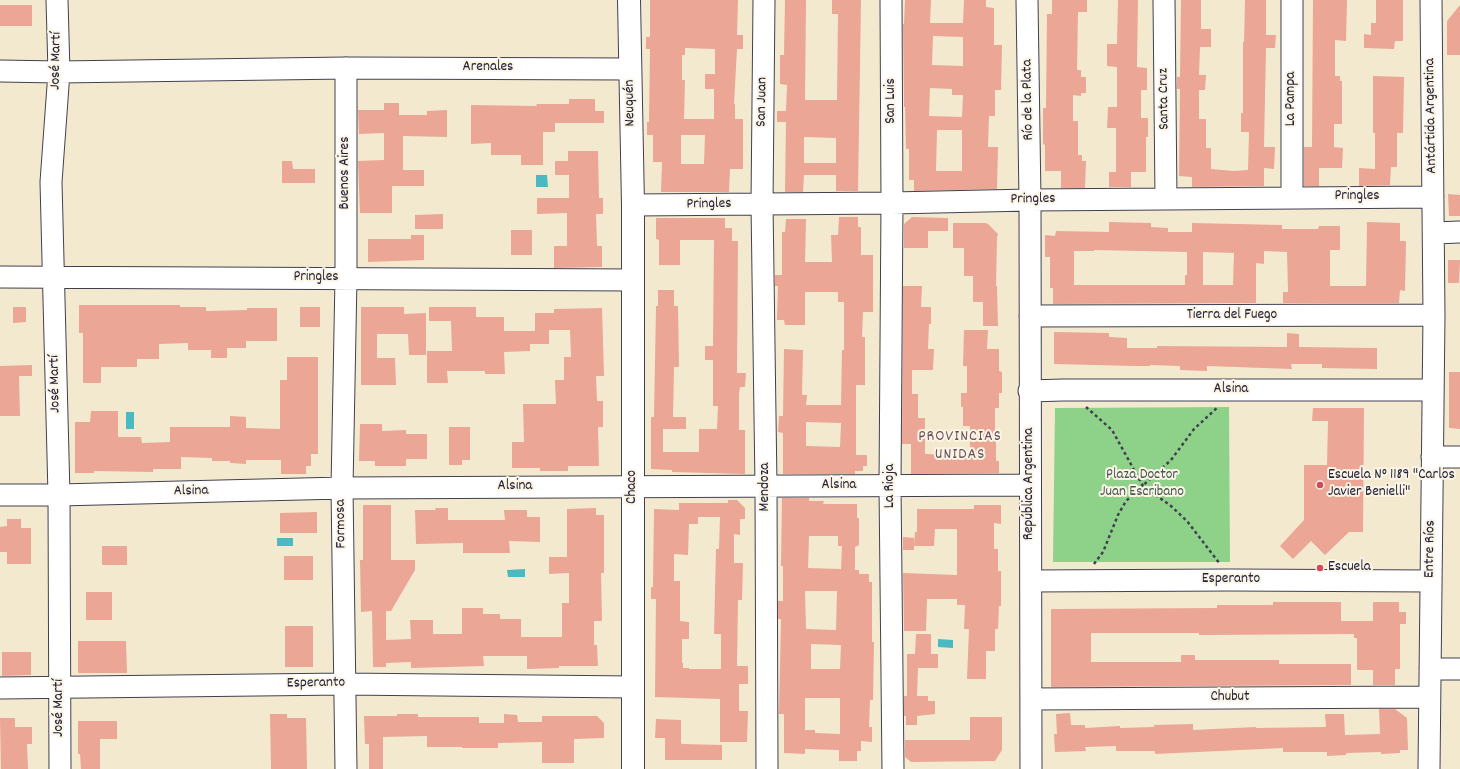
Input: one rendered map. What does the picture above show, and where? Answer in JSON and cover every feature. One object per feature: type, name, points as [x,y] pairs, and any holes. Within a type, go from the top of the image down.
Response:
[{"type":"main road","name":"Neuquén","points":[[629,0],[633,205]]},
{"type":"main road","name":"Chaco","points":[[633,205],[633,769]]},
{"type":"street","name":"José Martí","points":[[57,0],[58,72],[51,182],[59,495],[61,687],[60,769]]},
{"type":"street","name":"San Juan","points":[[762,204],[764,0]]},
{"type":"street","name":"San Luis","points":[[891,0],[892,203]]},
{"type":"street","name":"Río de la Plata","points":[[1027,0],[1030,200]]},
{"type":"street","name":"Santa Cruz","points":[[1164,0],[1166,199]]},
{"type":"street","name":"La Pampa","points":[[1292,0],[1292,197]]},
{"type":"street","name":"Antártida Argentina","points":[[1430,0],[1434,233]]},
{"type":"street","name":"Arenales","points":[[0,71],[58,72],[346,68],[630,69]]},
{"type":"street","name":"Buenos Aires","points":[[346,68],[346,278]]},
{"type":"street","name":"Pringles","points":[[633,205],[1292,197],[1433,197]]},
{"type":"street","name":"República Argentina","points":[[1030,200],[1031,769]]},
{"type":"street","name":"La Rioja","points":[[892,203],[890,486],[893,769]]},
{"type":"street","name":"Mendoza","points":[[762,204],[766,486],[767,769]]},
{"type":"street","points":[[1434,233],[1460,232]]},
{"type":"street","name":"Entre Ríos","points":[[1429,769],[1434,233]]},
{"type":"street","name":"Pringles","points":[[0,277],[633,280]]},
{"type":"street","name":"Formosa","points":[[346,278],[342,488],[346,769]]},
{"type":"street","name":"Tierra del Fuego","points":[[1030,316],[1434,315]]},
{"type":"street","name":"Alsina","points":[[1030,391],[1433,390]]},
{"type":"street","points":[[1432,457],[1460,457]]},
{"type":"street","name":"Alsina","points":[[0,495],[59,495],[342,488],[1030,485]]},
{"type":"street","name":"Esperanto","points":[[1031,581],[1431,581]]},
{"type":"street","points":[[1430,668],[1460,669]]},
{"type":"street","name":"Esperanto","points":[[0,688],[344,684],[632,687]]},
{"type":"street","name":"Chubut","points":[[1031,699],[1429,697]]},
{"type":"path","points":[[1063,390],[1112,430],[1143,486],[1171,506],[1187,521],[1199,534],[1231,580]]},
{"type":"path","points":[[1083,581],[1103,552],[1118,515],[1126,502],[1171,460],[1194,429],[1214,412],[1234,390]]},
{"type":"green space","name":"Plaza Doctor Juan Escribano","points":[[1229,407],[1230,562],[1053,562],[1055,408]]},
{"type":"water","points":[[536,175],[547,175],[548,187],[536,187]]},
{"type":"water","points":[[126,412],[134,412],[134,429],[126,429]]},
{"type":"water","points":[[277,538],[293,538],[293,546],[277,546]]},
{"type":"water","points":[[525,569],[525,577],[508,577],[507,570]]},
{"type":"water","points":[[938,639],[953,640],[953,648],[938,647]]},
{"type":"building","points":[[650,0],[738,0],[737,35],[743,35],[743,49],[737,49],[734,104],[735,119],[743,119],[743,169],[730,169],[729,192],[661,192],[662,162],[653,162],[653,135],[647,135],[647,122],[649,122],[650,49],[646,49],[646,37],[650,37]],"holes":[[[685,48],[715,49],[715,74],[705,74],[705,89],[714,89],[714,119],[684,119],[685,80],[682,80],[682,55],[685,55]],[[681,135],[705,135],[704,164],[681,164]]]},
{"type":"building","points":[[785,0],[806,0],[805,100],[837,100],[838,14],[832,14],[832,0],[861,0],[858,191],[836,191],[836,175],[804,175],[803,192],[785,192],[786,122],[777,122],[777,111],[786,111],[787,85],[780,84],[780,55],[784,55]],"holes":[[[804,137],[836,138],[836,163],[804,163]]]},
{"type":"building","points":[[905,0],[931,0],[930,23],[963,23],[964,0],[986,0],[986,7],[994,8],[994,45],[1002,45],[1001,90],[995,90],[995,116],[989,116],[988,147],[998,147],[997,189],[914,191],[914,180],[909,180],[909,149],[906,149],[904,107]],"holes":[[[933,36],[963,37],[963,66],[932,65]],[[930,88],[952,89],[952,95],[963,95],[962,117],[929,116]],[[937,130],[962,130],[962,171],[936,171]]]},
{"type":"building","points":[[1052,0],[1087,0],[1087,12],[1078,12],[1077,70],[1081,70],[1081,77],[1086,77],[1086,93],[1081,93],[1081,96],[1073,95],[1073,121],[1078,121],[1078,155],[1082,155],[1082,161],[1086,161],[1085,188],[1061,188],[1061,171],[1045,171],[1043,108],[1046,108],[1047,14],[1052,14]]},
{"type":"building","points":[[1118,0],[1138,0],[1137,67],[1147,68],[1147,90],[1141,90],[1141,118],[1148,118],[1148,137],[1146,137],[1146,172],[1131,172],[1131,187],[1109,187],[1109,172],[1116,172],[1116,128],[1107,128],[1108,107],[1117,107],[1117,67],[1107,66],[1107,44],[1117,44]]},
{"type":"building","points":[[1181,0],[1201,0],[1201,29],[1211,29],[1211,47],[1200,47],[1199,75],[1206,75],[1205,90],[1199,90],[1199,119],[1206,119],[1206,148],[1211,148],[1211,169],[1234,171],[1248,170],[1249,132],[1241,132],[1241,113],[1243,113],[1243,42],[1245,0],[1266,0],[1266,35],[1276,35],[1275,48],[1266,48],[1264,147],[1275,147],[1274,169],[1264,168],[1264,186],[1192,187],[1192,177],[1179,176],[1180,89],[1177,89],[1177,77],[1180,77]]},
{"type":"building","points":[[1313,0],[1347,0],[1346,41],[1335,40],[1335,76],[1340,76],[1340,81],[1342,81],[1342,124],[1334,124],[1334,147],[1343,148],[1342,168],[1319,168],[1319,186],[1304,186],[1304,147],[1312,147]]},
{"type":"building","points":[[1376,0],[1403,0],[1403,41],[1395,41],[1394,49],[1364,48],[1364,34],[1371,35],[1371,23],[1376,23]]},
{"type":"building","points":[[0,5],[32,5],[32,26],[0,26]]},
{"type":"building","points":[[1460,5],[1460,55],[1447,55],[1447,21]]},
{"type":"building","points":[[1373,76],[1404,77],[1403,133],[1397,133],[1397,167],[1391,167],[1390,185],[1359,186],[1359,168],[1375,169],[1375,133],[1373,133]]},
{"type":"building","points":[[569,99],[595,99],[595,111],[604,111],[604,123],[555,123],[555,132],[543,132],[543,165],[521,165],[521,155],[491,155],[491,143],[471,144],[471,105],[537,106],[536,104],[569,104]]},
{"type":"building","points":[[384,103],[399,103],[399,115],[427,115],[427,111],[447,110],[447,137],[403,136],[403,170],[424,170],[424,186],[392,186],[392,213],[360,213],[358,161],[384,160],[384,133],[359,134],[358,110],[384,110]]},
{"type":"building","points":[[568,151],[598,151],[599,198],[603,198],[603,214],[596,214],[597,246],[602,246],[602,267],[554,268],[554,246],[567,246],[567,213],[537,214],[537,198],[569,198],[569,175],[555,175],[555,161],[568,161]]},
{"type":"building","points":[[282,161],[292,161],[293,169],[315,169],[315,183],[282,183]]},
{"type":"building","points":[[1448,194],[1460,195],[1460,216],[1449,216]]},
{"type":"building","points":[[443,214],[443,229],[415,229],[415,215]]},
{"type":"building","points":[[839,217],[858,217],[858,227],[861,227],[861,255],[873,255],[873,312],[863,312],[862,337],[865,337],[865,385],[856,385],[856,455],[867,455],[867,466],[863,466],[863,471],[855,471],[855,474],[783,474],[783,433],[778,432],[779,416],[783,416],[784,349],[803,350],[802,395],[807,395],[806,405],[841,405],[842,350],[844,350],[844,302],[838,302],[838,292],[805,292],[805,325],[785,325],[784,320],[777,320],[778,286],[775,286],[775,275],[782,275],[782,232],[785,232],[786,219],[806,219],[805,262],[832,262],[831,235],[838,235]],"holes":[[[806,422],[841,423],[840,447],[806,446]]]},
{"type":"building","points":[[912,217],[948,218],[948,231],[928,231],[928,248],[904,248],[904,224]]},
{"type":"building","points":[[656,218],[725,218],[725,228],[732,228],[732,241],[738,241],[737,373],[746,373],[745,387],[740,387],[739,394],[739,430],[745,430],[745,474],[672,472],[672,470],[651,469],[651,417],[654,417],[656,306],[658,306],[658,290],[674,290],[674,306],[678,306],[679,367],[674,367],[673,417],[686,417],[686,429],[663,429],[663,452],[699,452],[699,429],[717,429],[718,406],[713,406],[713,360],[705,360],[705,346],[713,346],[714,240],[680,240],[680,265],[659,265],[659,240],[656,239]]},
{"type":"building","points":[[1109,222],[1151,223],[1151,227],[1168,228],[1168,232],[1192,232],[1192,223],[1282,225],[1282,229],[1318,229],[1319,226],[1340,226],[1340,250],[1330,250],[1330,286],[1366,286],[1367,222],[1400,223],[1400,241],[1406,241],[1405,291],[1400,290],[1399,303],[1283,303],[1283,292],[1288,292],[1287,252],[1264,251],[1264,264],[1256,263],[1256,303],[1053,304],[1053,288],[1050,288],[1050,257],[1045,257],[1045,235],[1055,236],[1056,231],[1109,232]],"holes":[[[1074,251],[1187,252],[1187,275],[1185,275],[1185,285],[1074,285]],[[1203,252],[1234,253],[1233,285],[1203,285]]]},
{"type":"building","points":[[953,223],[986,223],[998,234],[996,286],[998,326],[983,326],[983,302],[973,302],[973,276],[964,276],[964,248],[953,248]]},
{"type":"building","points":[[511,230],[532,230],[532,255],[511,255]]},
{"type":"building","points":[[411,235],[424,235],[424,260],[368,262],[368,239],[411,239]]},
{"type":"building","points":[[1448,260],[1460,260],[1459,283],[1448,283]]},
{"type":"building","points":[[903,286],[922,286],[921,307],[931,307],[931,324],[929,324],[928,349],[934,349],[933,370],[912,370],[912,394],[918,394],[918,418],[925,418],[925,454],[970,455],[970,426],[963,426],[963,407],[961,407],[961,393],[967,393],[967,366],[963,366],[964,330],[988,330],[987,349],[999,349],[999,371],[1002,372],[1002,393],[999,393],[999,408],[995,408],[996,461],[999,461],[999,473],[911,474],[911,444],[902,444]]},
{"type":"building","points":[[79,305],[180,305],[180,307],[206,307],[206,311],[247,310],[247,308],[277,308],[277,341],[246,341],[246,348],[227,348],[227,358],[211,358],[211,350],[188,350],[188,343],[159,344],[159,359],[137,359],[137,367],[101,367],[101,383],[83,383],[83,333],[79,333]]},
{"type":"building","points":[[13,307],[26,307],[26,322],[13,323]]},
{"type":"building","points":[[300,307],[320,307],[320,327],[300,327]]},
{"type":"building","points":[[361,307],[404,307],[404,314],[426,313],[426,355],[409,355],[408,334],[377,334],[377,358],[395,358],[396,385],[361,385]]},
{"type":"building","points":[[429,307],[476,307],[476,317],[504,317],[504,331],[535,331],[535,313],[554,313],[554,309],[602,308],[604,376],[596,376],[597,401],[603,401],[603,427],[598,427],[599,466],[568,466],[568,471],[540,471],[540,468],[512,468],[512,442],[524,442],[523,404],[556,404],[555,380],[564,380],[564,357],[571,357],[570,330],[549,330],[549,344],[530,344],[530,351],[504,352],[505,374],[485,374],[485,371],[447,371],[448,383],[427,383],[427,351],[452,351],[451,321],[429,321]]},
{"type":"building","points":[[1054,332],[1109,333],[1109,337],[1127,338],[1127,348],[1157,348],[1157,346],[1287,347],[1287,333],[1299,334],[1299,347],[1377,348],[1377,369],[1322,368],[1322,364],[1291,364],[1292,369],[1207,366],[1207,371],[1180,370],[1180,366],[1054,364]]},
{"type":"building","points":[[287,357],[318,357],[318,454],[311,454],[311,466],[306,466],[306,474],[281,474],[281,460],[246,460],[246,464],[230,463],[230,461],[212,461],[212,458],[181,457],[181,469],[153,469],[153,472],[94,471],[94,473],[75,473],[75,422],[90,422],[91,411],[118,411],[118,437],[141,437],[142,443],[170,442],[170,427],[230,427],[230,416],[246,417],[246,428],[280,429],[280,380],[287,380]]},
{"type":"building","points":[[32,365],[32,376],[19,376],[20,416],[0,416],[0,366]]},
{"type":"building","points":[[1449,372],[1460,372],[1460,429],[1449,428]]},
{"type":"building","points":[[1313,408],[1364,408],[1363,532],[1349,532],[1325,555],[1311,541],[1293,559],[1280,546],[1304,520],[1304,465],[1327,465],[1328,421],[1312,421]]},
{"type":"building","points":[[360,424],[382,424],[382,431],[406,430],[406,434],[427,434],[427,459],[406,459],[406,466],[375,466],[375,461],[359,461]]},
{"type":"building","points":[[449,427],[470,427],[470,460],[462,460],[462,465],[449,465]]},
{"type":"building","points":[[782,498],[809,498],[809,501],[824,501],[823,504],[857,504],[857,518],[859,518],[859,545],[855,547],[855,570],[859,570],[859,574],[869,574],[869,582],[872,582],[872,642],[874,642],[873,700],[870,700],[869,727],[872,727],[872,742],[861,741],[861,751],[857,751],[857,761],[839,761],[839,750],[805,749],[805,754],[784,753],[784,714],[779,714],[781,619],[778,619],[778,601],[783,601],[783,566],[781,566]],"holes":[[[809,536],[838,536],[838,546],[842,546],[841,569],[808,568]],[[805,591],[837,591],[836,630],[806,629]],[[811,644],[841,645],[840,669],[811,669]],[[805,698],[840,698],[840,734],[815,733],[815,730],[805,730]]]},
{"type":"building","points":[[728,500],[737,500],[745,508],[745,519],[740,519],[740,535],[734,534],[734,563],[743,563],[742,600],[738,600],[737,666],[748,666],[748,684],[739,684],[739,711],[748,711],[747,742],[720,742],[720,699],[655,697],[656,599],[651,599],[651,587],[653,587],[654,509],[679,510],[679,503],[728,503]],"holes":[[[698,517],[720,517],[719,549],[716,549],[714,634],[721,634],[721,669],[683,668],[682,639],[689,639],[689,622],[680,621],[680,581],[674,581],[674,554],[688,555],[689,524],[698,524]]]},
{"type":"building","points":[[363,505],[391,505],[391,560],[415,560],[415,570],[391,611],[386,611],[386,640],[411,639],[410,620],[433,620],[433,634],[462,634],[462,608],[483,608],[483,614],[500,614],[500,619],[521,619],[521,637],[562,637],[562,603],[569,603],[569,573],[549,574],[549,557],[567,557],[567,509],[596,508],[596,515],[604,515],[604,573],[601,573],[602,621],[594,621],[594,645],[597,645],[598,666],[559,666],[559,668],[527,669],[527,656],[483,656],[484,666],[411,668],[411,662],[386,663],[386,667],[373,667],[372,611],[361,612],[360,560],[363,560]]},
{"type":"building","points":[[974,505],[1001,505],[1001,524],[994,523],[994,549],[998,549],[998,571],[1001,571],[1001,606],[999,606],[998,629],[995,629],[995,651],[986,651],[986,679],[967,679],[969,629],[964,629],[965,605],[957,605],[957,599],[927,599],[926,631],[904,631],[903,573],[957,575],[957,529],[935,529],[934,546],[914,546],[915,532],[917,532],[917,509],[974,509]]},
{"type":"building","points":[[435,508],[448,508],[448,520],[505,520],[504,510],[527,510],[527,517],[540,517],[540,542],[509,541],[510,553],[463,553],[463,543],[416,544],[415,510],[436,510]]},
{"type":"building","points":[[317,512],[317,533],[280,533],[280,513]]},
{"type":"building","points":[[7,519],[21,519],[21,528],[31,528],[31,564],[7,564],[7,552],[0,552],[0,527],[7,526]]},
{"type":"building","points":[[903,537],[914,538],[914,550],[903,550]]},
{"type":"building","points":[[102,546],[127,546],[127,565],[102,565]]},
{"type":"building","points":[[284,556],[313,556],[313,580],[284,580]]},
{"type":"building","points":[[86,592],[112,592],[112,620],[86,620]]},
{"type":"building","points":[[1273,602],[1341,602],[1341,621],[1373,621],[1373,602],[1399,602],[1399,612],[1406,612],[1406,624],[1400,624],[1400,669],[1395,669],[1395,685],[1373,685],[1373,670],[1357,670],[1357,638],[1354,638],[1354,634],[1199,635],[1199,633],[1091,633],[1091,662],[1181,662],[1181,655],[1195,655],[1195,660],[1279,660],[1279,664],[1351,664],[1351,685],[1051,687],[1051,609],[1217,608],[1217,605],[1273,605]]},
{"type":"building","points":[[285,626],[313,626],[313,667],[285,667]]},
{"type":"building","points":[[916,634],[931,634],[931,654],[938,654],[938,668],[918,668],[917,696],[928,696],[928,701],[935,701],[935,714],[917,716],[917,725],[906,725],[906,716],[904,716],[904,696],[907,696],[907,654],[915,654]]},
{"type":"building","points":[[78,641],[126,641],[127,673],[78,673]]},
{"type":"building","points":[[2,652],[31,652],[31,675],[2,676]]},
{"type":"building","points":[[1379,709],[1395,709],[1407,718],[1408,750],[1400,750],[1400,753],[1346,753],[1346,755],[1327,756],[1327,752],[1283,752],[1283,748],[1155,754],[1155,751],[1116,751],[1116,746],[1085,747],[1086,751],[1055,752],[1054,734],[1057,734],[1056,714],[1070,713],[1071,725],[1085,725],[1085,728],[1120,726],[1120,728],[1154,727],[1154,725],[1193,724],[1193,730],[1256,727],[1326,727],[1325,714],[1344,714],[1345,735],[1380,734]]},
{"type":"building","points":[[270,714],[287,714],[287,718],[306,718],[307,769],[271,769]]},
{"type":"building","points":[[397,714],[418,714],[418,717],[479,717],[479,723],[504,723],[504,714],[517,715],[518,722],[542,722],[542,716],[597,716],[604,723],[604,738],[574,739],[574,763],[542,763],[542,742],[498,743],[498,748],[427,747],[427,736],[383,737],[383,769],[369,769],[369,744],[365,744],[364,716],[397,716]]},
{"type":"building","points":[[970,717],[1002,717],[1002,750],[995,761],[911,762],[905,757],[905,740],[970,740]]},
{"type":"building","points":[[0,718],[15,718],[15,727],[32,727],[32,744],[27,744],[28,769],[1,769]]},
{"type":"building","points":[[656,719],[681,720],[682,744],[722,745],[722,760],[665,760],[665,738],[655,738]]},
{"type":"building","points":[[78,721],[117,721],[117,739],[100,739],[100,769],[81,769],[80,754],[78,754]]},
{"type":"place","name":"Escuela N° 1189 \"Carlos Javier Benielli\"","points":[[1320,485]]},
{"type":"place","name":"Escuela","points":[[1320,568]]},
{"type":"district","name":"PROVINCIAS UNIDAS","points":[[960,447]]}]
